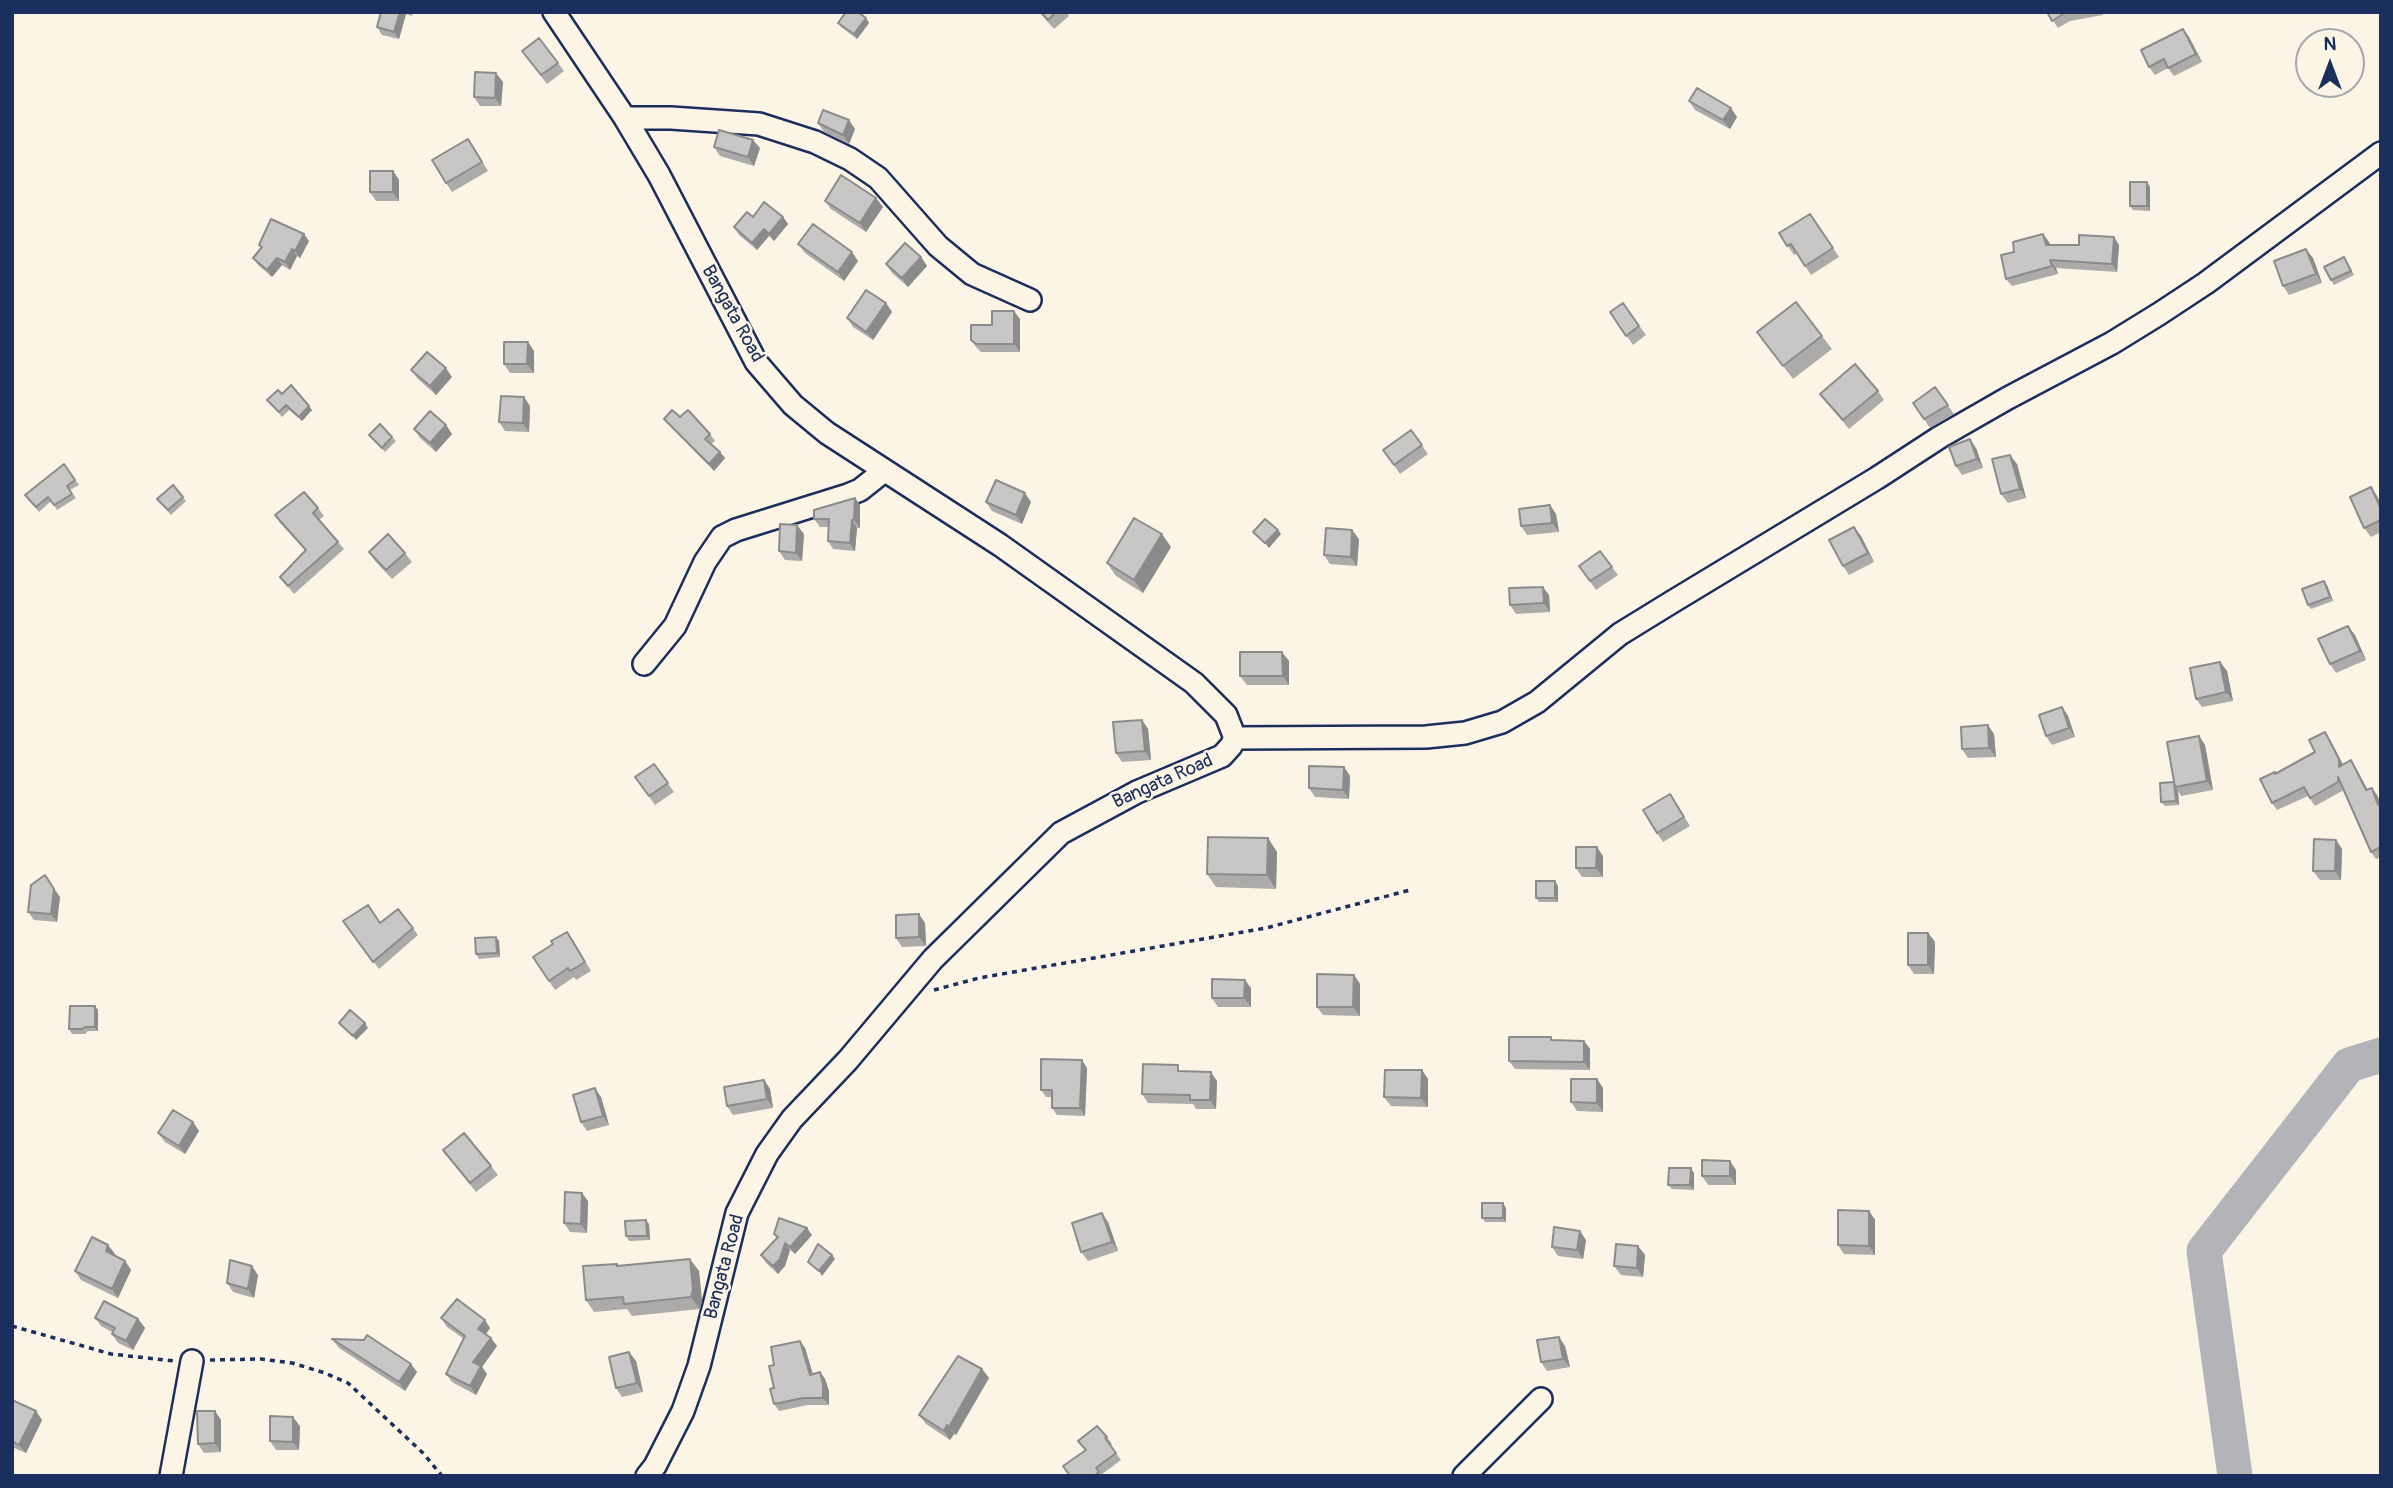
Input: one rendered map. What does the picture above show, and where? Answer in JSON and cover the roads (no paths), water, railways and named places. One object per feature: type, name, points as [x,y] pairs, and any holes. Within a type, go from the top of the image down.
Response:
[{"type":"street","name":"Bangata Road","points":[[554,12],[625,118],[659,175],[756,362],[793,405],[827,433],[1000,545],[1194,683],[1226,715],[1233,727],[1235,738],[1222,756],[1137,792],[1061,833],[933,959],[848,1060],[792,1119],[767,1154],[737,1213],[699,1366],[678,1421],[647,1476]]},
{"type":"street","points":[[625,118],[684,118],[759,124],[815,142],[850,159],[878,178],[938,246],[972,274],[1030,300]]},
{"type":"street","points":[[1235,738],[1426,737],[1465,733],[1502,722],[1537,702],[1620,634],[1672,601],[2018,392],[2112,343],[2206,283],[2381,153]]},
{"type":"street","points":[[643,664],[676,626],[705,562],[722,537],[736,530],[848,495],[884,471]]},
{"type":"street","points":[[171,1476],[192,1361]]},
{"type":"street","points":[[1464,1476],[1541,1399]]},
{"type":"waterway","points":[[2235,1476],[2204,1251],[2349,1065],[2381,1055]]}]
